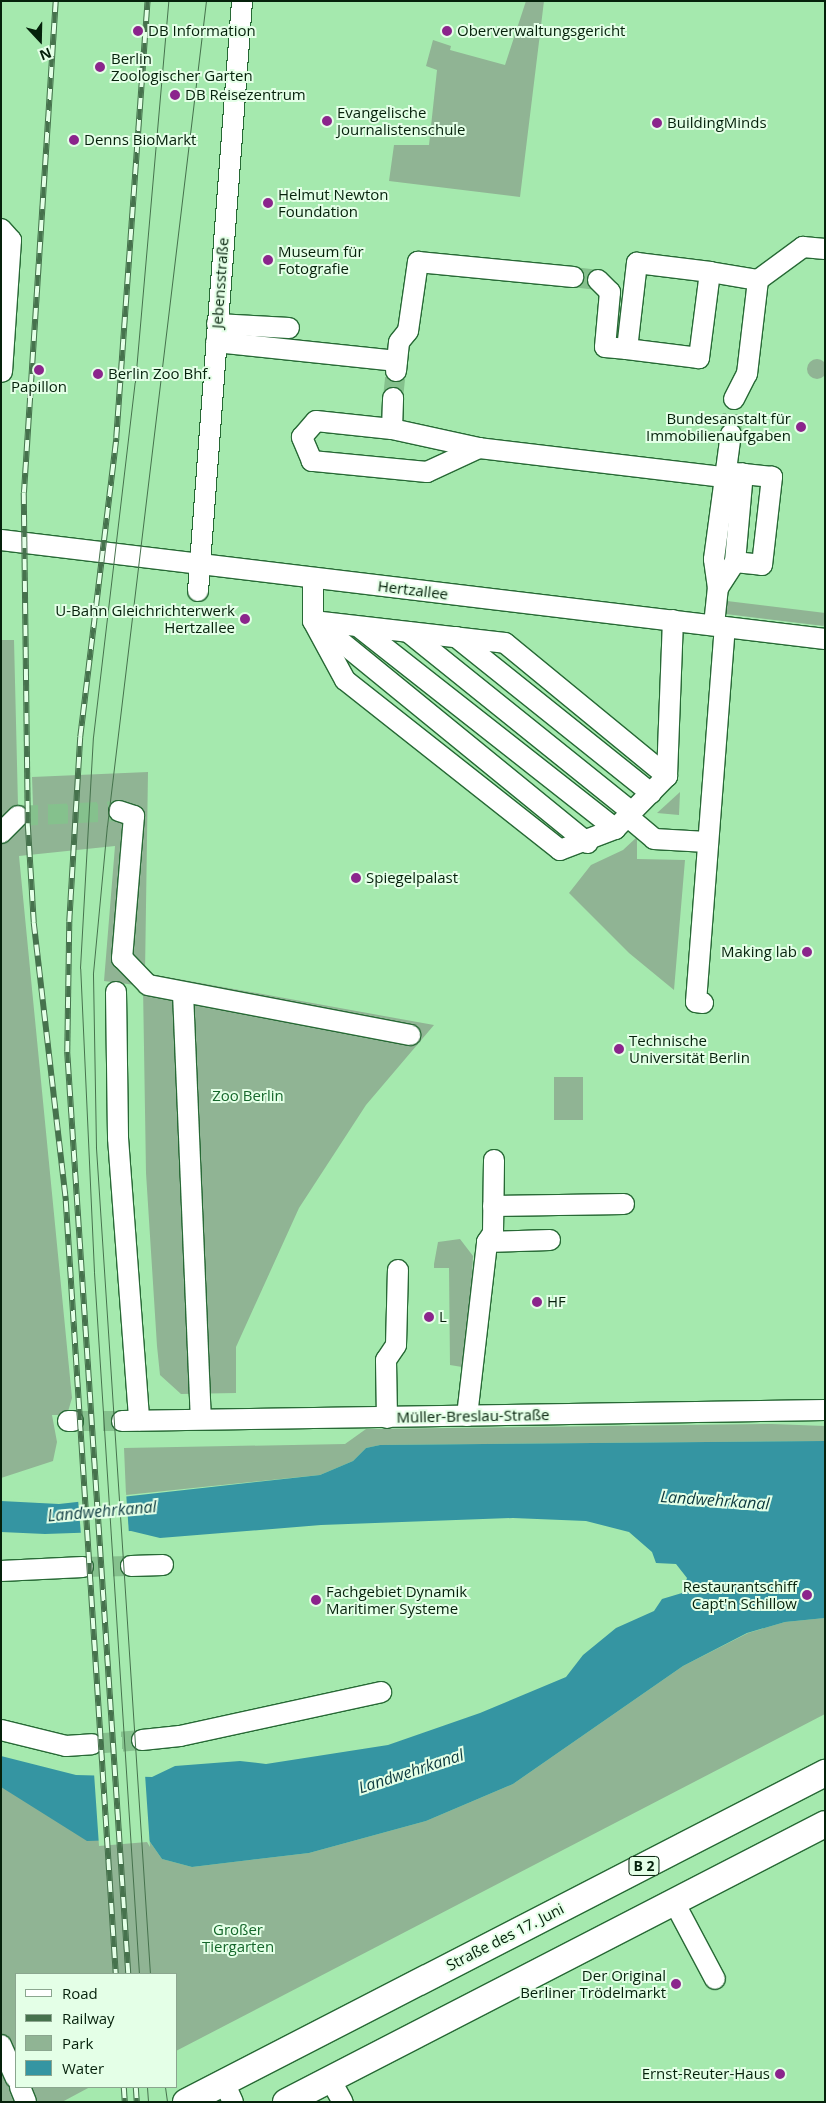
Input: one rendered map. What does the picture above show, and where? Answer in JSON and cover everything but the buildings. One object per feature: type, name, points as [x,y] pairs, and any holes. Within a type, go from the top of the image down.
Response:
[{"type":"main road","name":"Straße des 17. Juni","points":[[210,2096],[825,1772]]},
{"type":"main road","points":[[286,2102],[825,1824]]},
{"type":"street","name":"Jebensstraße","points":[[198,591],[202,565],[242,1]]},
{"type":"street","points":[[1,229],[11,240],[2,372]]},
{"type":"street","points":[[627,350],[637,263],[758,280],[803,247],[825,249]]},
{"type":"street","points":[[217,333],[396,366],[399,342],[408,331],[418,262],[573,277]]},
{"type":"street","points":[[598,280],[610,292],[604,347],[699,358],[710,272]]},
{"type":"street","points":[[734,399],[747,374],[758,280]]},
{"type":"street","points":[[217,333],[289,328]]},
{"type":"street","points":[[392,429],[393,398]]},
{"type":"street","points":[[478,448],[427,472],[312,461],[303,447],[306,429],[316,421],[392,429],[478,448],[772,477],[762,565],[735,562]]},
{"type":"street","points":[[718,588],[735,562],[731,434]]},
{"type":"street","points":[[704,1003],[696,1002],[719,626],[718,588],[714,560],[731,474]]},
{"type":"street","name":"Hertzallee","points":[[1,540],[825,639]]},
{"type":"street","points":[[313,578],[315,622],[345,680],[560,850],[588,843],[624,819],[666,776],[683,622]]},
{"type":"street","points":[[315,622],[505,643],[666,776]]},
{"type":"street","points":[[315,622],[588,843]]},
{"type":"street","points":[[360,628],[654,839],[707,842]]},
{"type":"street","points":[[408,632],[624,819]]},
{"type":"street","points":[[456,637],[651,793]]},
{"type":"street","points":[[119,811],[134,816],[122,958],[148,985],[410,1035]]},
{"type":"street","points":[[1,833],[18,816]]},
{"type":"street","name":"Müller-Breslau-Straße","points":[[116,992],[118,1138],[130,1420],[387,1418],[825,1410]]},
{"type":"street","points":[[183,992],[200,1418]]},
{"type":"street","points":[[467,1416],[488,1242],[493,1233],[494,1160]]},
{"type":"street","points":[[493,1206],[624,1204]]},
{"type":"street","points":[[488,1242],[550,1240]]},
{"type":"street","points":[[387,1418],[386,1360],[396,1345],[398,1270]]},
{"type":"street","points":[[131,1566],[163,1565]]},
{"type":"street","points":[[1,1571],[83,1567]]},
{"type":"street","points":[[142,1740],[180,1736],[381,1692]]},
{"type":"street","points":[[1,1730],[66,1746],[92,1744]]},
{"type":"street","points":[[674,1902],[715,1979]]},
{"type":"street","points":[[1,2045],[15,2076]]},
{"type":"street","points":[[330,2079],[343,2102]]},
{"type":"street","points":[[20,2088],[26,2102]]},
{"type":"green space","points":[[526,1],[544,1],[520,197],[389,181],[394,145],[429,145],[437,70],[426,66],[433,40],[451,46],[450,50],[505,65]]},
{"type":"green space","points":[[817,359],[824,362],[827,369],[824,376],[817,379],[810,376],[807,369],[810,362]]},
{"type":"green space","points":[[727,601],[825,613],[824,626],[725,614]]},
{"type":"green space","name":"Zoo Berlin","points":[[1,640],[14,640],[18,805],[33,806],[32,777],[148,772],[145,973],[434,1025],[366,1105],[299,1208],[236,1347],[236,1393],[181,1394],[160,1375],[157,1346],[146,1173],[143,986],[104,981],[115,846],[19,856],[72,1398],[67,1415],[52,1415],[57,1442],[53,1461],[1,1478]]},
{"type":"green space","points":[[680,792],[679,815],[657,813]]},
{"type":"green space","points":[[637,837],[637,859],[685,860],[674,990],[629,953],[569,893],[591,865],[623,850]]},
{"type":"green space","points":[[554,1077],[583,1077],[583,1120],[554,1120]]},
{"type":"green space","points":[[460,1239],[473,1256],[470,1321],[462,1367],[450,1365],[449,1268],[434,1268],[438,1242]]},
{"type":"green space","points":[[772,1424],[825,1426],[825,1441],[380,1445],[366,1448],[353,1461],[320,1475],[126,1495],[124,1448],[345,1444],[366,1429]]},
{"type":"green space","name":"Großer Tiergarten","points":[[825,1618],[825,1714],[178,2050],[178,1973],[15,1973],[15,2088],[88,2088],[62,2102],[1,2102],[1,1787],[148,1839],[162,1859],[192,1867],[309,1853],[426,1821],[513,1784],[683,1666],[748,1633],[785,1622]]},
{"type":"water","name":"Landwehrkanal","points":[[825,1441],[825,1618],[785,1622],[747,1633],[683,1666],[513,1784],[426,1821],[309,1853],[192,1867],[162,1859],[148,1839],[87,1841],[1,1787],[1,1756],[76,1775],[152,1777],[175,1766],[240,1761],[266,1764],[388,1745],[480,1713],[566,1677],[583,1655],[616,1628],[654,1611],[662,1599],[682,1593],[687,1578],[676,1564],[656,1563],[652,1552],[629,1532],[586,1521],[513,1518],[321,1525],[160,1538],[131,1531],[45,1534],[1,1532],[1,1501],[59,1504],[320,1475],[353,1461],[366,1448],[380,1445]]},
{"type":"pier","points":[[126,1492],[129,1534],[81,1535],[78,1499]]},
{"type":"pier","points":[[1,1498],[72,1500],[72,1502],[44,1503]]},
{"type":"pier","points":[[94,1773],[145,1774],[150,1847],[147,1842],[99,1846]]},
{"type":"tunnel","points":[[573,277],[598,280]]},
{"type":"tunnel","points":[[393,398],[396,371]]},
{"type":"tunnel","points":[[731,434],[734,399]]},
{"type":"tunnel","points":[[18,816],[119,811]]},
{"type":"tunnel","points":[[73,1421],[122,1421]]},
{"type":"tunnel","points":[[83,1567],[131,1566]]},
{"type":"tunnel","points":[[92,1744],[142,1740]]},
{"type":"tram line","points":[[139,1973],[94,1272],[80,968],[93,737],[135,382],[168,1]]},
{"type":"tram line","points":[[150,1973],[96,1147],[93,973],[107,826],[206,1]]},
{"type":"tram line","points":[[147,2088],[148,2102]]},
{"type":"tram line","points":[[165,2088],[167,2102]]},
{"type":"railway","points":[[56,1],[24,493],[28,824],[34,923],[66,1201],[116,1973]]},
{"type":"railway","points":[[128,1973],[67,1052],[69,922],[80,737],[116,438],[147,1]]},
{"type":"railway","points":[[124,2088],[125,2102]]},
{"type":"railway","points":[[136,2088],[137,2102]]},
{"type":"place","name":"DB Information","points":[[138,31]]},
{"type":"place","name":"Oberverwaltungsgericht","points":[[447,31]]},
{"type":"place","name":"Berlin Zoologischer Garten","points":[[100,67]]},
{"type":"place","name":"DB Reisezentrum","points":[[175,95]]},
{"type":"place","name":"Evangelische Journalistenschule","points":[[327,121]]},
{"type":"place","name":"BuildingMinds","points":[[657,123]]},
{"type":"place","name":"Denns BioMarkt","points":[[74,140]]},
{"type":"place","name":"Helmut Newton Foundation","points":[[268,203]]},
{"type":"place","name":"Museum für Fotografie","points":[[268,260]]},
{"type":"place","name":"Papillon","points":[[39,370]]},
{"type":"place","name":"Berlin Zoo Bhf.","points":[[98,374]]},
{"type":"place","name":"Bundesanstalt für Immobilienaufgaben","points":[[801,427]]},
{"type":"place","name":"U-Bahn Gleichrichterwerk Hertzallee","points":[[245,619]]},
{"type":"place","name":"Spiegelpalast","points":[[356,878]]},
{"type":"place","name":"Making lab","points":[[807,952]]},
{"type":"place","name":"Technische Universität Berlin","points":[[619,1049]]},
{"type":"place","name":"HF","points":[[537,1302]]},
{"type":"place","name":"L","points":[[429,1317]]},
{"type":"place","name":"Restaurantschiff Capt'n Schillow","points":[[807,1595]]},
{"type":"place","name":"Fachgebiet Dynamik Maritimer Systeme","points":[[316,1600]]},
{"type":"place","name":"Der Original Berliner Trödelmarkt","points":[[676,1984]]},
{"type":"place","name":"Ernst-Reuter-Haus","points":[[780,2074]]}]
